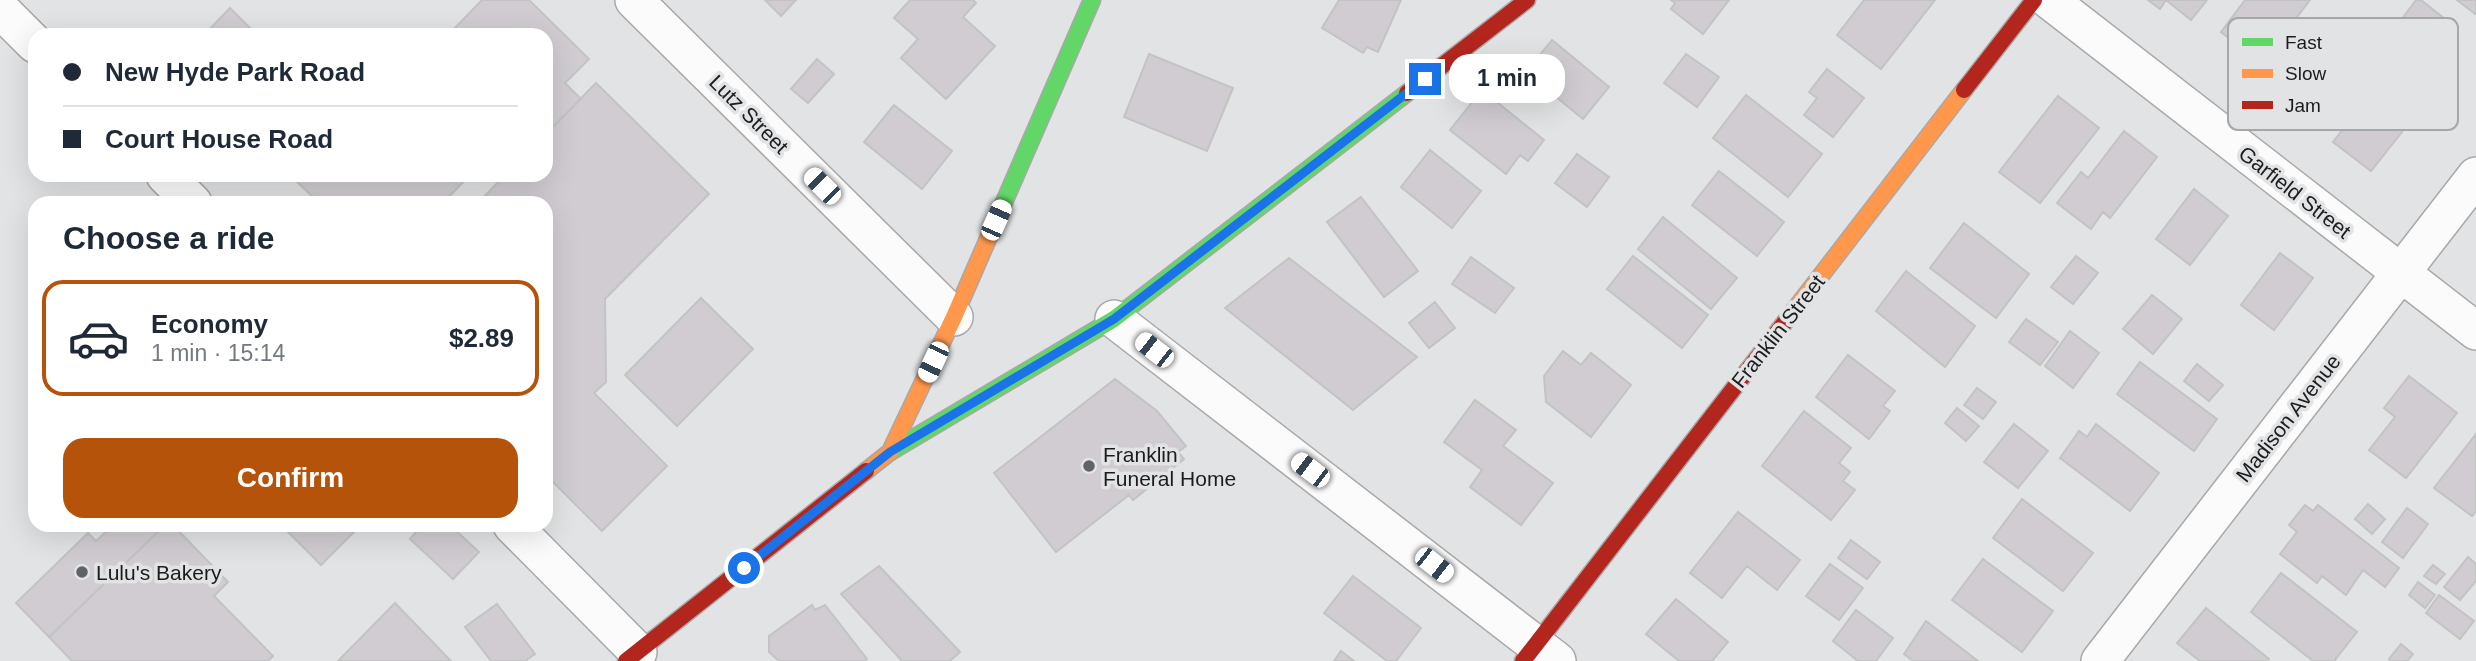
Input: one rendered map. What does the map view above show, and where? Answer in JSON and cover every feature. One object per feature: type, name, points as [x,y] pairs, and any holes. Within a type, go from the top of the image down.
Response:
[{"type":"street","name":"Lutz Street","points":[[634,0],[954,317]]},
{"type":"street","points":[[890,452],[954,317],[1092,0]]},
{"type":"street","points":[[518,532],[632,657],[890,452],[1114,319],[1527,0]]},
{"type":"street","name":"Franklin Street","points":[[1539,655],[2034,0]]},
{"type":"street","name":"Garfield Street","points":[[2049,0],[2476,331]]},
{"type":"street","points":[[0,9],[28,37]]},
{"type":"street","name":"Madison Avenue","points":[[2100,661],[2476,176]]},
{"type":"street","points":[[172,182],[186,196]]},
{"type":"street","points":[[1114,319],[1539,655]]},
{"type":"building","points":[[482,0],[529,0],[589,59],[565,83],[581,99],[553,127],[553,28],[455,28]]},
{"type":"building","points":[[765,0],[796,0],[781,16]]},
{"type":"building","points":[[910,0],[973,0],[976,3],[963,17],[995,46],[946,99],[901,58],[918,39],[894,18]]},
{"type":"building","points":[[1339,0],[1401,0],[1378,52],[1367,47],[1363,53],[1322,28]]},
{"type":"building","points":[[1671,0],[1729,0],[1703,34],[1671,9],[1675,3]]},
{"type":"building","points":[[1864,0],[1935,0],[1881,69],[1837,35]]},
{"type":"building","points":[[2148,0],[2166,0],[2160,9]]},
{"type":"building","points":[[2166,0],[2207,0],[2191,20]]},
{"type":"building","points":[[2245,0],[2310,0],[2296,18],[2232,18]]},
{"type":"building","points":[[2416,0],[2421,0],[2444,18],[2403,18]]},
{"type":"building","points":[[2457,0],[2476,0],[2476,13],[2475,14]]},
{"type":"building","points":[[230,8],[250,28],[211,28]]},
{"type":"building","points":[[2228,23],[2228,37],[2221,32]]},
{"type":"building","points":[[1552,40],[1609,87],[1583,119],[1526,72]]},
{"type":"building","points":[[1149,54],[1233,88],[1207,151],[1124,117]]},
{"type":"building","points":[[1686,54],[1719,77],[1697,107],[1664,83]]},
{"type":"building","points":[[817,59],[834,74],[808,103],[791,89]]},
{"type":"building","points":[[1827,69],[1864,98],[1833,137],[1804,115],[1817,98],[1809,92]]},
{"type":"building","points":[[596,83],[709,194],[605,299],[606,382],[594,393],[667,466],[602,531],[553,482],[553,196],[485,196],[498,182],[553,182],[553,127]]},
{"type":"building","points":[[1482,90],[1544,140],[1528,161],[1520,155],[1506,174],[1450,130]]},
{"type":"building","points":[[1746,95],[1822,154],[1788,197],[1713,138]]},
{"type":"building","points":[[2058,96],[2099,128],[2040,203],[1999,172]]},
{"type":"building","points":[[894,105],[952,151],[922,189],[864,142]]},
{"type":"building","points":[[2342,130],[2404,130],[2371,171],[2333,142]]},
{"type":"building","points":[[2124,131],[2157,157],[2110,218],[2103,212],[2091,229],[2057,203],[2081,172],[2088,178]]},
{"type":"building","points":[[1430,150],[1481,191],[1452,228],[1401,187]]},
{"type":"building","points":[[1577,154],[1609,177],[1587,207],[1555,183]]},
{"type":"building","points":[[1719,171],[1784,222],[1757,256],[1692,205]]},
{"type":"building","points":[[297,182],[463,182],[450,196],[312,196]]},
{"type":"building","points":[[2194,189],[2228,216],[2190,265],[2156,239]]},
{"type":"building","points":[[1361,197],[1418,271],[1384,297],[1327,222]]},
{"type":"building","points":[[1663,217],[1737,278],[1711,309],[1638,249]]},
{"type":"building","points":[[1964,223],[2029,274],[1996,318],[1930,268]]},
{"type":"building","points":[[2280,253],[2313,278],[2274,330],[2241,305]]},
{"type":"building","points":[[1633,256],[1708,315],[1682,348],[1607,289]]},
{"type":"building","points":[[2076,256],[2098,273],[2073,304],[2051,287]]},
{"type":"building","points":[[1471,257],[1514,288],[1495,313],[1452,284]]},
{"type":"building","points":[[1289,258],[1417,357],[1353,410],[1225,308]]},
{"type":"building","points":[[1906,271],[1975,326],[1945,367],[1876,311]]},
{"type":"building","points":[[2152,295],[2182,319],[2153,354],[2123,329]]},
{"type":"building","points":[[701,298],[753,349],[677,426],[625,375]]},
{"type":"building","points":[[1435,302],[1455,328],[1429,348],[1409,323]]},
{"type":"building","points":[[2026,319],[2058,342],[2040,365],[2009,342]]},
{"type":"building","points":[[2070,331],[2099,353],[2073,388],[2045,366]]},
{"type":"building","points":[[1563,351],[1581,365],[1591,353],[1631,385],[1591,437],[1546,402],[1544,376]]},
{"type":"building","points":[[1848,355],[1895,391],[1883,406],[1890,411],[1869,439],[1816,397]]},
{"type":"building","points":[[2140,362],[2217,419],[2194,451],[2117,394]]},
{"type":"building","points":[[2197,364],[2223,385],[2209,401],[2184,381]]},
{"type":"building","points":[[2409,376],[2457,413],[2406,478],[2369,450],[2395,417],[2384,408]]},
{"type":"building","name":"Franklin Funeral Home","points":[[1115,379],[1157,411],[1186,446],[1178,452],[1184,459],[1133,500],[1129,495],[1056,552],[994,473]]},
{"type":"building","points":[[1977,388],[1996,402],[1983,419],[1964,405]]},
{"type":"building","points":[[1475,400],[1516,430],[1503,446],[1553,483],[1521,525],[1470,487],[1482,470],[1444,442]]},
{"type":"building","points":[[1957,408],[1979,426],[1966,441],[1945,423]]},
{"type":"building","points":[[1804,411],[1851,448],[1839,463],[1850,472],[1843,481],[1855,490],[1831,520],[1762,466]]},
{"type":"building","points":[[2014,424],[2048,451],[2018,488],[1984,462]]},
{"type":"building","points":[[2096,424],[2159,473],[2130,511],[2060,458],[2079,431],[2087,437]]},
{"type":"building","points":[[2476,434],[2476,511],[2472,516],[2434,488]]},
{"type":"building","points":[[2022,499],[2093,553],[2063,591],[1993,538]]},
{"type":"building","points":[[2368,504],[2385,519],[2372,534],[2355,519]]},
{"type":"building","points":[[2305,505],[2313,511],[2318,505],[2399,568],[2385,587],[2363,570],[2346,595],[2322,576],[2317,583],[2280,554],[2297,532],[2289,525]]},
{"type":"building","points":[[2407,508],[2428,524],[2403,558],[2382,542]]},
{"type":"building","points":[[1738,512],[1800,560],[1777,590],[1747,566],[1722,598],[1690,573]]},
{"type":"building","name":"Lulu's Bakery","points":[[106,532],[158,532],[49,637],[16,603],[88,533],[96,541]]},
{"type":"building","points":[[158,532],[180,532],[228,582],[214,596],[273,656],[268,661],[72,661],[49,637]]},
{"type":"building","points":[[288,532],[354,532],[321,565]]},
{"type":"building","points":[[416,532],[458,532],[479,552],[453,579],[410,539]]},
{"type":"building","points":[[1851,540],[1880,562],[1867,579],[1838,558]]},
{"type":"building","points":[[2468,557],[2476,564],[2476,581],[2460,600],[2444,587]]},
{"type":"building","points":[[1983,559],[2053,611],[2022,652],[1952,600]]},
{"type":"building","points":[[1830,564],[1863,588],[1839,620],[1806,596]]},
{"type":"building","points":[[2433,565],[2445,574],[2436,584],[2424,576]]},
{"type":"building","points":[[879,566],[960,652],[950,661],[902,661],[841,594]]},
{"type":"building","points":[[2281,573],[2357,632],[2334,661],[2313,661],[2251,612]]},
{"type":"building","points":[[1353,576],[1421,628],[1396,661],[1387,661],[1324,613]]},
{"type":"building","points":[[2418,582],[2435,595],[2425,608],[2409,595]]},
{"type":"building","points":[[2439,595],[2474,621],[2460,639],[2426,613]]},
{"type":"building","points":[[1676,599],[1728,642],[1712,661],[1679,661],[1646,634]]},
{"type":"building","points":[[395,603],[451,661],[338,661]]},
{"type":"building","points":[[497,604],[535,654],[525,661],[491,661],[465,627]]},
{"type":"building","points":[[812,605],[815,610],[825,605],[867,659],[779,661],[769,652],[769,636]]},
{"type":"building","points":[[2206,608],[2269,659],[2268,661],[2200,661],[2177,643]]},
{"type":"building","points":[[1856,610],[1893,638],[1876,661],[1858,661],[1833,641]]},
{"type":"building","points":[[1926,621],[1978,661],[1913,661],[1904,654]]},
{"type":"building","points":[[2401,644],[2413,654],[2407,661],[2392,661],[2389,659]]},
{"type":"building","points":[[1341,651],[1354,661],[1334,661]]},
{"type":"traffic: fast","points":[[998,216],[1092,0]]},
{"type":"traffic: fast","points":[[890,452],[1114,319],[1407,93]]},
{"type":"traffic: slow","points":[[1792,313],[1964,90]]},
{"type":"traffic: slow","points":[[866,471],[890,452],[998,216]]},
{"type":"traffic: jam","points":[[1407,93],[1527,0]]},
{"type":"traffic: jam","points":[[1964,90],[2034,0]]},
{"type":"traffic: jam","points":[[1523,661],[1792,313]]},
{"type":"traffic: jam","points":[[626,661],[866,471]]},
{"type":"place","name":"Franklin Funeral Home","points":[[1089,466]]},
{"type":"place","name":"Lulu's Bakery","points":[[82,572]]},
{"type":"route","points":[[744,568],[890,452],[1114,319],[1425,79]]}]
